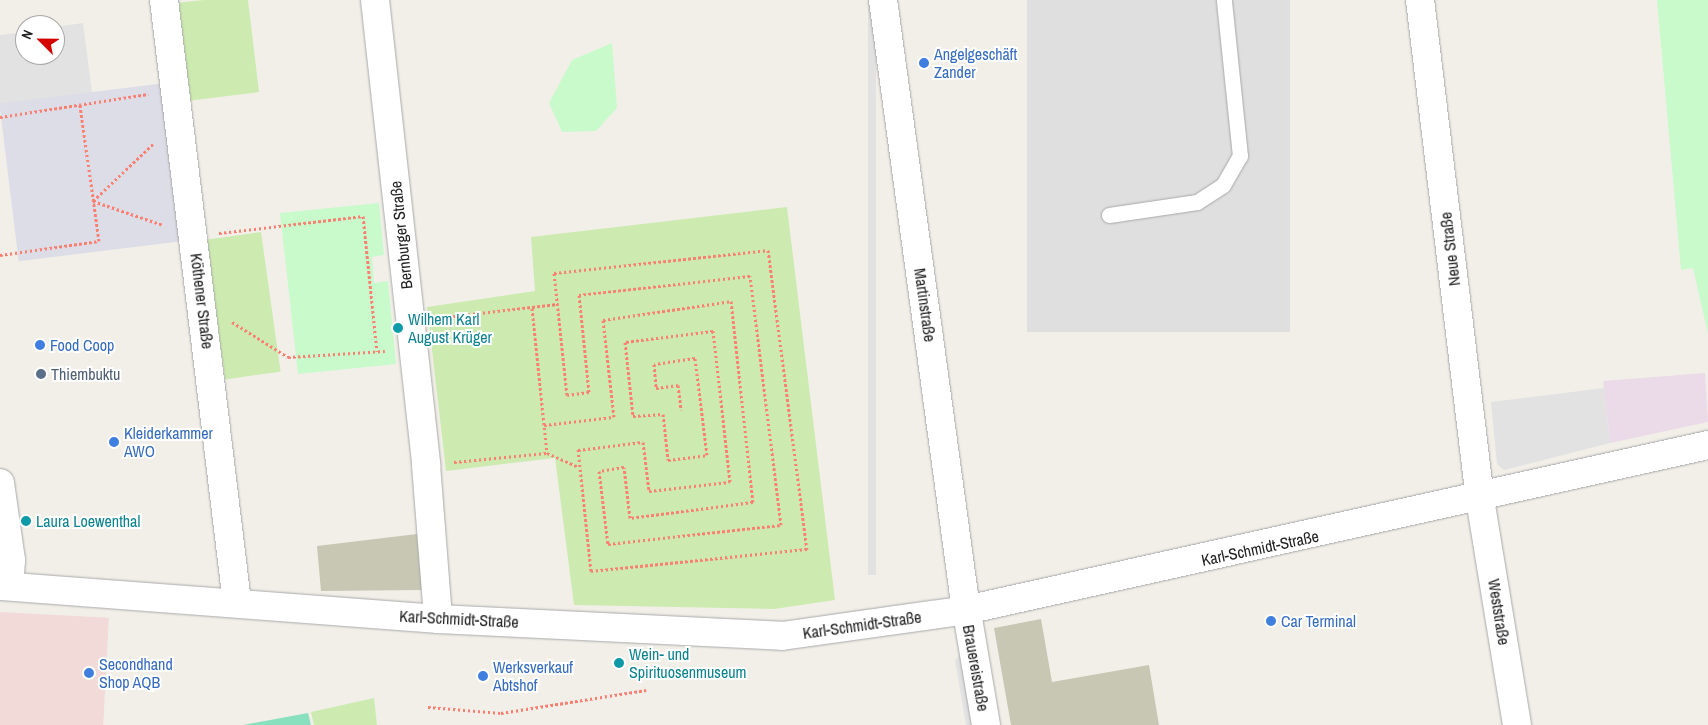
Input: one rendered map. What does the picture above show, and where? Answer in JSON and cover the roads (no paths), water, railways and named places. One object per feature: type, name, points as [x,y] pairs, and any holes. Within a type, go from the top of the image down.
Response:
[{"type":"street","name":"Köthener Straße","points":[[164,0],[237,602]]},
{"type":"street","name":"Bernburger Straße","points":[[375,0],[426,465],[438,619]]},
{"type":"street","name":"Martinstraße","points":[[883,0],[966,610]]},
{"type":"street","name":"Neue Straße","points":[[1420,0],[1480,499]]},
{"type":"street","name":"Karl-Schmidt-Straße","points":[[5,586],[237,602],[438,619],[782,636],[966,610],[1480,499],[1708,445]]},
{"type":"street","points":[[0,483],[10,560],[5,586]]},
{"type":"street","name":"Weststraße","points":[[1480,499],[1517,725]]},
{"type":"street","name":"Brauereistraße","points":[[966,610],[986,725]]},
{"type":"lane","points":[[1109,215],[1197,202],[1223,185],[1240,156],[1224,0]]},
{"type":"place","name":"Angelgeschäft Zander","points":[[924,63]]},
{"type":"place","name":"Wilhem Karl August Krüger","points":[[398,328]]},
{"type":"place","name":"Food Coop","points":[[40,345]]},
{"type":"place","name":"Thiembuktu","points":[[41,374]]},
{"type":"place","name":"Kleiderkammer AWO","points":[[114,442]]},
{"type":"place","name":"Laura Loewenthal","points":[[26,521]]},
{"type":"place","name":"Car Terminal","points":[[1271,621]]},
{"type":"place","name":"Wein- und Spirituosenmuseum","points":[[619,663]]},
{"type":"place","name":"Secondhand Shop AQB","points":[[89,673]]},
{"type":"place","name":"Werksverkauf Abtshof","points":[[483,676]]}]
